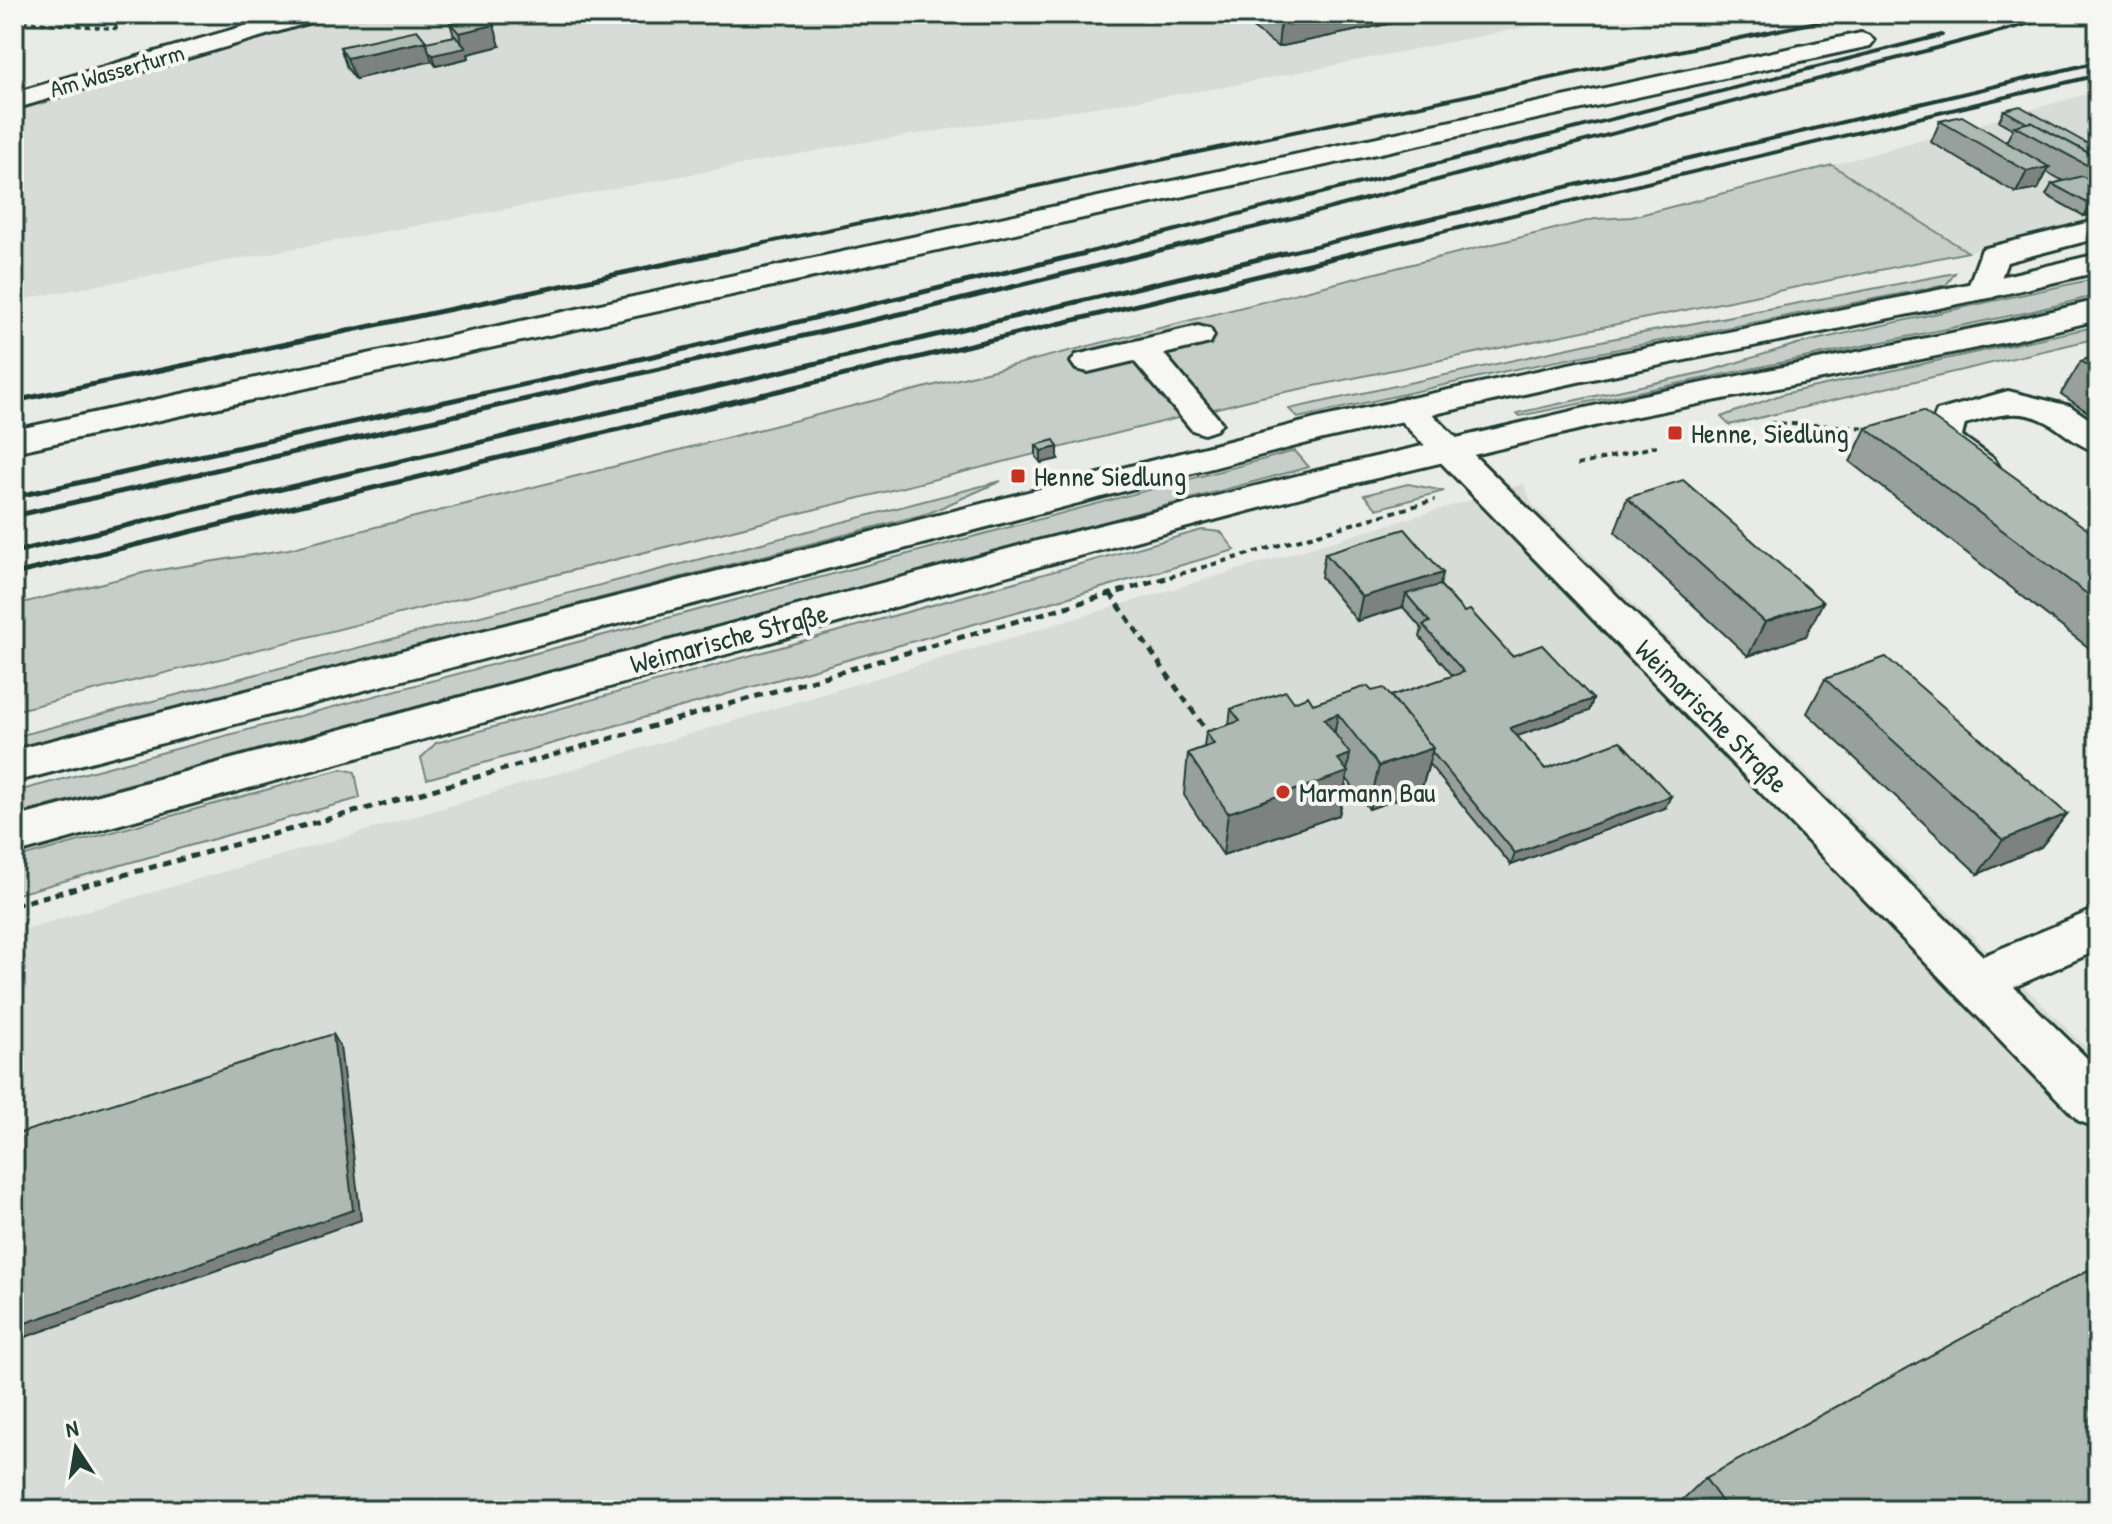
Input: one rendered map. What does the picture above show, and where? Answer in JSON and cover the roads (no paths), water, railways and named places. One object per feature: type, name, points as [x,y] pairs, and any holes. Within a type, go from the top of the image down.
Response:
[{"type":"main road","name":"Am Wasserturm","points":[[14,101],[312,14]]},
{"type":"main road","points":[[14,441],[1861,41]]},
{"type":"main road","points":[[1983,290],[1993,256],[2098,229]]},
{"type":"main road","name":"Weimarische Straße","points":[[14,766],[1075,490],[1407,408],[1983,290],[2098,263]]},
{"type":"main road","name":"Weimarische Straße","points":[[14,836],[1017,559],[1447,450],[1628,408],[2006,332],[2098,310]]},
{"type":"main road","points":[[1088,362],[1198,336]]},
{"type":"main road","points":[[1142,349],[1204,423]]},
{"type":"main road","points":[[2003,483],[1943,439],[1949,418],[2008,401],[2058,413],[2098,441]]},
{"type":"main road","name":"Weimarische Straße","points":[[1407,408],[2098,1104]]},
{"type":"main road","points":[[1976,981],[2098,928]]},
{"type":"railway","points":[[708,255],[1855,14]]},
{"type":"railway","points":[[1142,255],[1305,215],[2065,14]]},
{"type":"railway","points":[[1084,254],[1942,35]]},
{"type":"railway","points":[[1277,255],[2098,62]]},
{"type":"railway","points":[[1346,255],[2098,75]]},
{"type":"railway","points":[[14,401],[718,253]]},
{"type":"railway","points":[[14,516],[922,309],[1150,253]]},
{"type":"railway","points":[[14,552],[1285,253]]},
{"type":"railway","points":[[14,574],[1354,253]]},
{"type":"railway","points":[[14,497],[685,349],[1084,254]]},
{"type":"railway","points":[[1078,255],[1084,254]]},
{"type":"place","name":"Henne, Siedlung","points":[[1675,433]]},
{"type":"place","name":"Henne Siedlung","points":[[1018,476]]},
{"type":"place","name":"Marmann Bau","points":[[1283,792]]}]
